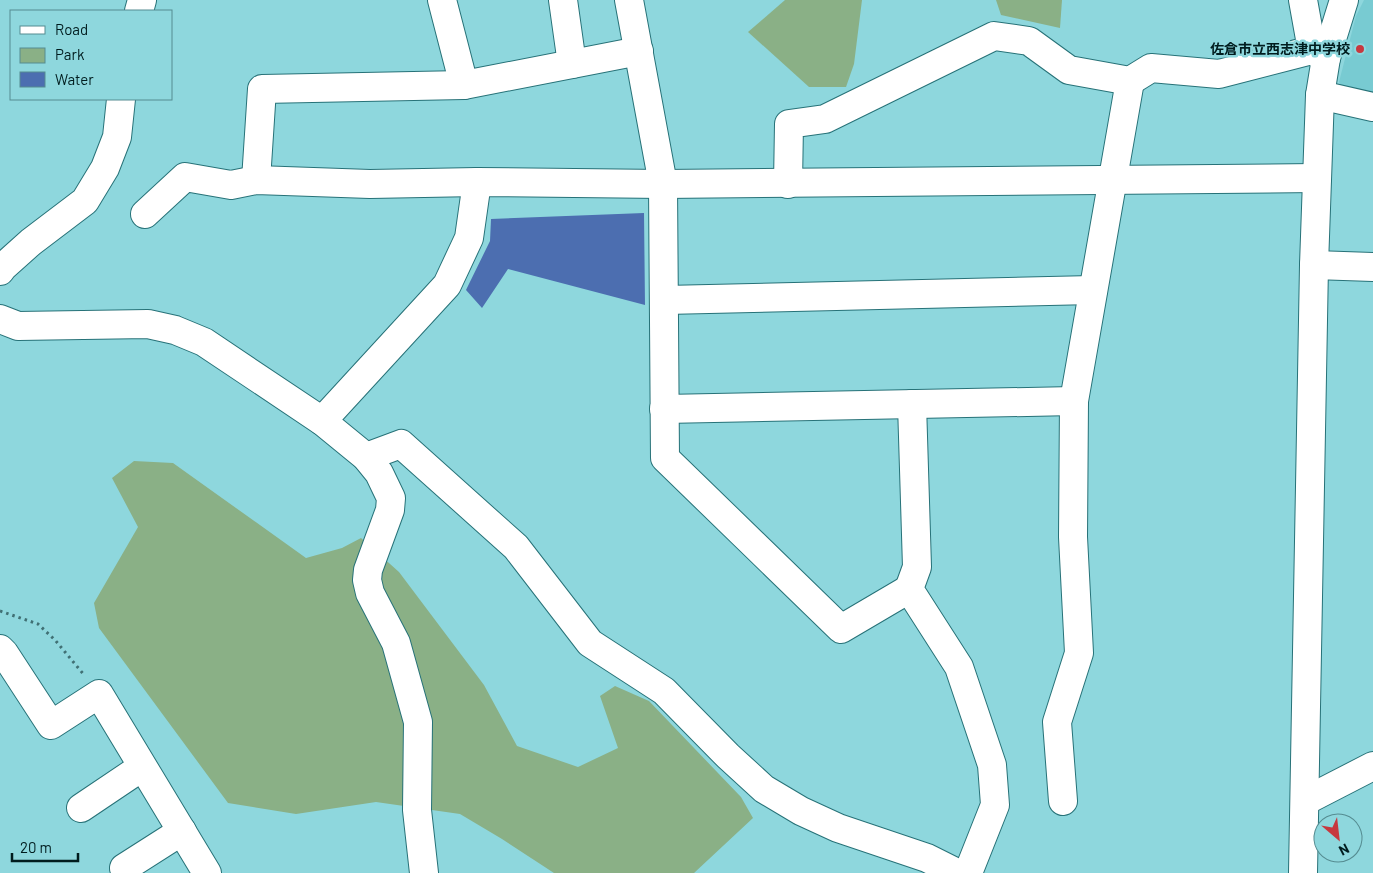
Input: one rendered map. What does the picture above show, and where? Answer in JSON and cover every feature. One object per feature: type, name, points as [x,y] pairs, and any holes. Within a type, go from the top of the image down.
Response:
[{"type":"street","points":[[442,0],[464,85]]},
{"type":"street","points":[[563,0],[572,64]]},
{"type":"street","points":[[629,0],[663,184],[665,458],[841,629],[909,589],[917,567],[912,404]]},
{"type":"street","points":[[1303,0],[1319,54],[1320,95],[1314,265],[1303,873]]},
{"type":"street","points":[[1319,54],[1344,0]]},
{"type":"street","points":[[788,184],[789,124],[825,119],[994,36],[1030,41],[1068,70],[1130,81],[1151,68],[1218,74],[1319,54]]},
{"type":"street","points":[[256,180],[262,89],[464,85],[639,51]]},
{"type":"street","points":[[1063,801],[1057,722],[1079,653],[1073,537],[1074,401],[1130,81]]},
{"type":"street","points":[[1320,95],[1373,108]]},
{"type":"street","points":[[0,271],[31,242],[85,201],[105,168],[117,137],[121,100]]},
{"type":"street","points":[[144,214],[186,177],[231,186],[256,180],[370,184],[477,182],[788,184],[1317,178]]},
{"type":"street","points":[[322,421],[447,285],[469,238],[477,182]]},
{"type":"street","points":[[1314,265],[1373,267]]},
{"type":"street","points":[[664,300],[1093,290]]},
{"type":"street","points":[[0,319],[18,326],[148,324],[175,330],[204,342],[322,421],[366,457],[380,473],[391,498],[390,510],[368,570],[367,580],[370,593],[396,643],[418,722],[417,810],[424,873]]},
{"type":"street","points":[[664,409],[1074,401]]},
{"type":"street","points":[[366,457],[401,444],[516,547],[590,643],[664,692],[764,789],[800,811],[838,828],[927,858],[957,873]]},
{"type":"street","points":[[909,589],[959,667],[992,765],[995,805],[968,873]]},
{"type":"street","points":[[0,649],[4,652],[50,725],[99,694],[207,873]]},
{"type":"street","points":[[1305,801],[1373,766]]},
{"type":"street","points":[[82,808],[142,767]]},
{"type":"street","points":[[124,868],[182,831]]},
{"type":"path","points":[[0,612],[38,624],[55,640],[99,694]]},
{"type":"shaded area","name":"佐倉市立西志津中学校","points":[[1364,0],[1373,0],[1373,96],[1342,88],[1339,82],[1356,16]]},
{"type":"green space","points":[[785,0],[862,0],[854,64],[846,87],[809,87],[748,32]]},
{"type":"green space","points":[[996,0],[1062,0],[1060,28],[1001,15]]},
{"type":"green space","points":[[134,461],[173,463],[306,558],[342,548],[361,538],[399,572],[484,685],[517,746],[578,767],[618,748],[600,696],[615,686],[649,701],[741,797],[753,818],[694,873],[554,873],[460,814],[376,802],[296,814],[228,803],[99,628],[94,603],[138,527],[112,478]]},
{"type":"water","points":[[644,213],[645,305],[508,269],[482,308],[466,290],[490,241],[491,219]]},
{"type":"place","name":"佐倉市立西志津中学校","points":[[1360,49]]}]
